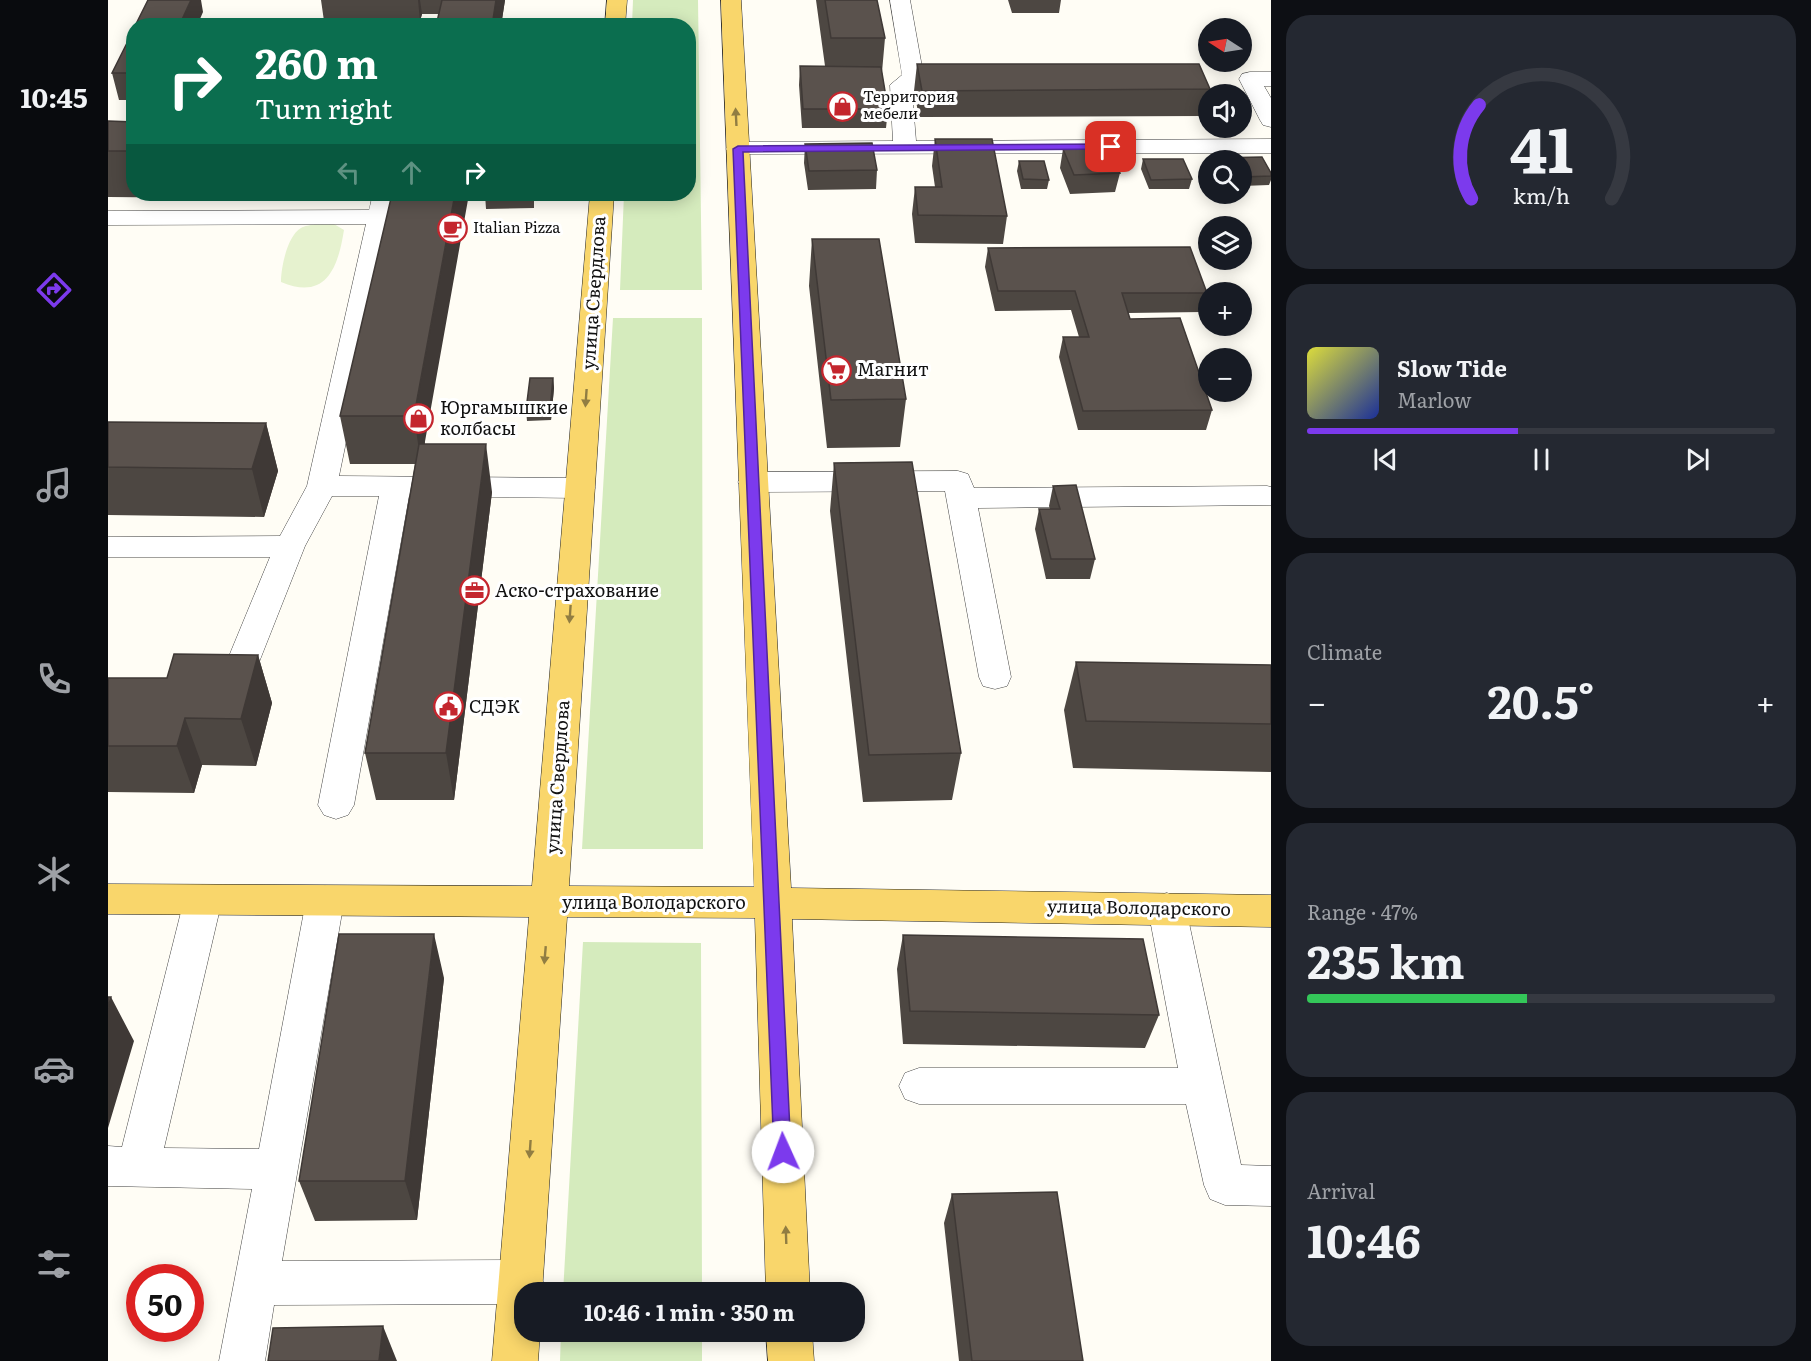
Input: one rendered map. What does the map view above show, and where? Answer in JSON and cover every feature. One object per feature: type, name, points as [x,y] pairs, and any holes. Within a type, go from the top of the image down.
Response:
[{"type":"main road","points":[[616,18],[617,0]]},
{"type":"main road","points":[[731,0],[773,903],[788,1282]]},
{"type":"main road","name":"улица Свердлова","points":[[520,1282],[601,201]]},
{"type":"main road","name":"улица Володарского","points":[[108,899],[773,903],[1271,910]]},
{"type":"main road","name":"улица Свердлова","points":[[515,1361],[516,1342]]},
{"type":"main road","points":[[790,1342],[791,1361]]},
{"type":"street","points":[[900,0],[913,78],[901,85]]},
{"type":"street","points":[[1271,79],[1250,79],[1271,120]]},
{"type":"street","points":[[901,85],[905,148]]},
{"type":"street","points":[[901,85],[984,85]]},
{"type":"street","points":[[738,149],[1271,146]]},
{"type":"street","points":[[108,218],[383,205],[322,486],[290,546],[233,685],[188,685]]},
{"type":"street","points":[[753,482],[958,481],[996,677]]},
{"type":"street","points":[[322,486],[580,488]]},
{"type":"street","points":[[336,805],[396,487]]},
{"type":"street","points":[[961,498],[1267,496]]},
{"type":"street","points":[[108,547],[290,546]]},
{"type":"street","points":[[203,900],[123,1167],[276,1169]]},
{"type":"street","points":[[242,1361],[325,901]]},
{"type":"street","points":[[1167,909],[1202,1086],[1225,1185],[1271,1186]]},
{"type":"street","points":[[919,1086],[1202,1086]]},
{"type":"street","points":[[256,1283],[514,1282]]},
{"type":"green space","points":[[633,0],[698,0],[702,290],[620,290],[624,201],[696,201],[696,18],[632,18]]},
{"type":"green space","points":[[315,224],[334,224],[344,230],[333,268],[319,284],[309,287],[296,287],[281,282],[284,261],[292,238],[301,228]]},
{"type":"green space","points":[[613,318],[702,318],[703,849],[582,849]]},
{"type":"green space","points":[[583,942],[701,943],[702,1282],[564,1282]]},
{"type":"green space","points":[[561,1342],[702,1342],[702,1361],[560,1361]]},
{"type":"building","points":[[148,0],[191,0],[183,18],[139,18]]},
{"type":"building","points":[[442,0],[496,0],[493,18],[438,18]]},
{"type":"building","points":[[825,0],[877,0],[885,38],[831,38]]},
{"type":"building","points":[[126,45],[126,73],[112,73]]},
{"type":"building","points":[[917,64],[1198,64],[1198,72],[1203,72],[1208,84],[1198,84],[1198,89],[922,91]]},
{"type":"building","points":[[800,66],[881,67],[888,109],[803,109]]},
{"type":"building","points":[[108,121],[126,122],[126,151],[108,151]]},
{"type":"building","points":[[935,139],[992,139],[1007,216],[918,215],[915,187],[942,187]]},
{"type":"building","points":[[872,143],[877,170],[809,171],[805,144]]},
{"type":"building","points":[[1108,148],[1120,173],[1074,175],[1063,149]]},
{"type":"building","points":[[1252,157],[1262,157],[1271,176],[1252,177]]},
{"type":"building","points":[[1143,159],[1183,159],[1192,179],[1151,180]]},
{"type":"building","points":[[1019,161],[1044,161],[1049,180],[1023,179]]},
{"type":"building","points":[[390,201],[454,201],[414,416],[340,416]]},
{"type":"building","points":[[812,239],[879,239],[906,399],[831,400]]},
{"type":"building","points":[[1190,247],[1203,282],[1198,282],[1198,293],[1122,293],[1130,319],[1180,318],[1198,370],[1198,402],[1209,402],[1212,410],[1083,411],[1063,337],[1089,337],[1075,291],[998,291],[988,248]]},
{"type":"building","points":[[530,378],[553,378],[550,410],[526,410]]},
{"type":"building","points":[[108,422],[266,423],[252,469],[108,467]]},
{"type":"building","points":[[419,444],[486,444],[446,753],[365,753]]},
{"type":"building","points":[[912,462],[961,753],[869,755],[834,463]]},
{"type":"building","points":[[1076,485],[1095,559],[1051,559],[1039,509],[1060,509],[1053,486]]},
{"type":"building","points":[[174,654],[258,655],[241,719],[185,718],[177,746],[108,746],[108,678],[167,678]]},
{"type":"building","points":[[1076,662],[1271,665],[1271,724],[1086,721]]},
{"type":"building","points":[[339,934],[434,934],[405,1181],[299,1181]]},
{"type":"building","points":[[903,935],[1143,939],[1159,1015],[910,1011]]},
{"type":"building","points":[[1057,1192],[1083,1361],[972,1361],[952,1194]]},
{"type":"building","points":[[383,1326],[379,1361],[268,1361],[273,1328]]},
{"type":"place","name":"Территория мебели","points":[[842,106]]},
{"type":"place","name":"Italian Pizza","points":[[452,228]]},
{"type":"place","name":"Магнит","points":[[836,370]]},
{"type":"place","name":"Юргамышкие колбасы","points":[[419,418]]},
{"type":"place","name":"Аско-страхование","points":[[474,591]]},
{"type":"place","name":"СДЭК","points":[[448,707]]},
{"type":"route","points":[[783,1152],[738,149],[1111,147]]}]
